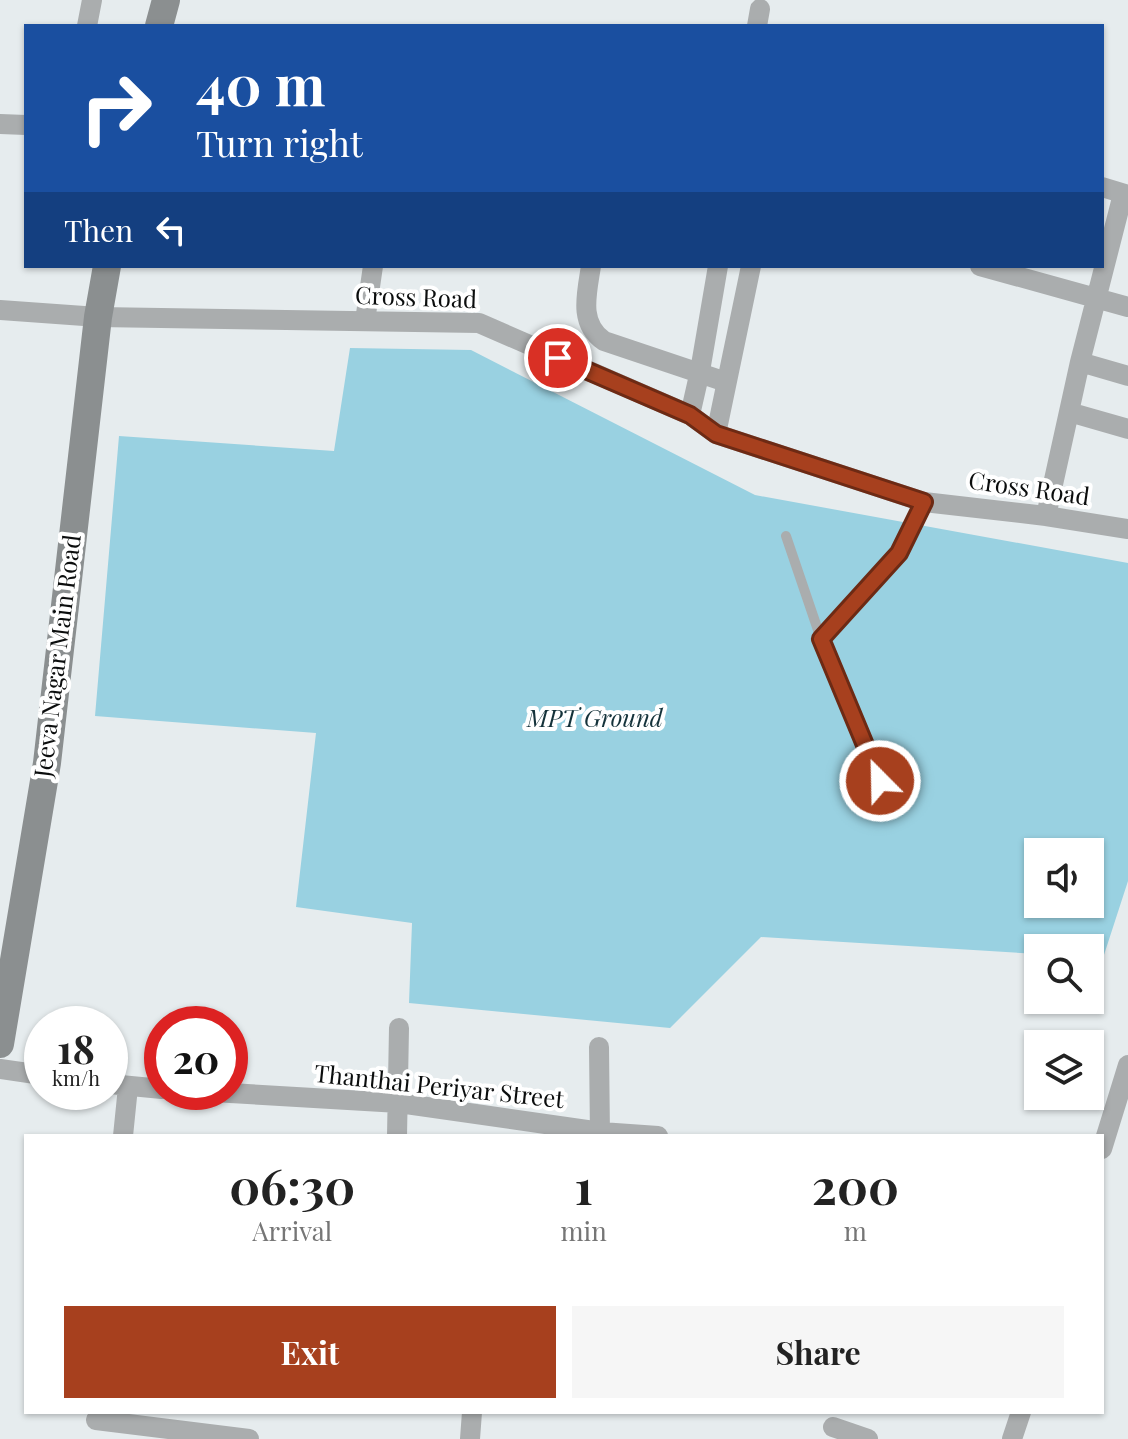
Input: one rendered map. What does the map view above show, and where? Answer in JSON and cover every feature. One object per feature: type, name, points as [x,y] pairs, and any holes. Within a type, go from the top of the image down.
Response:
[{"type":"street","points":[[87,24],[92,0]]},
{"type":"street","points":[[160,24],[166,0]]},
{"type":"street","points":[[0,124],[24,125]]},
{"type":"street","points":[[1046,516],[1096,297],[1113,248],[1126,194],[1104,188]]},
{"type":"street","name":"Jeeva Nagar Main Road","points":[[0,1044],[47,763],[98,317],[107,268]]},
{"type":"street","points":[[365,321],[373,268]]},
{"type":"street","points":[[591,268],[586,317],[594,334],[604,341],[726,382]]},
{"type":"street","points":[[690,415],[718,268]]},
{"type":"street","points":[[716,434],[751,268]]},
{"type":"street","points":[[987,268],[1128,307]]},
{"type":"street","name":"Cross Road","points":[[0,310],[98,317],[479,323],[690,415],[716,434],[924,502],[1128,529]]},
{"type":"street","points":[[1080,362],[1128,376]]},
{"type":"street","points":[[1069,412],[1128,429]]},
{"type":"street","points":[[397,1134],[399,1028]]},
{"type":"street","points":[[599,1047],[600,1134]]},
{"type":"street","points":[[1104,1143],[1128,1065]]},
{"type":"street","points":[[0,1069],[24,1072]]},
{"type":"street","name":"Thanthai Periyar Street","points":[[248,1094],[399,1103],[600,1134]]},
{"type":"street","points":[[121,1110],[123,1134]]},
{"type":"street","points":[[470,1439],[472,1414]]},
{"type":"street","points":[[1012,1439],[1020,1414]]},
{"type":"street","points":[[96,1424],[249,1439]]},
{"type":"street","points":[[833,1426],[868,1439]]},
{"type":"lane","points":[[821,639],[899,553],[924,502]]},
{"type":"lane","points":[[786,536],[821,639],[880,781]]},
{"type":"green space","name":"MPT Ground","points":[[350,348],[471,350],[755,495],[1128,563],[1128,881],[1104,955],[1104,934],[1024,934],[1024,953],[761,937],[670,1028],[409,1003],[412,923],[296,907],[316,733],[95,716],[119,436],[334,451]]},
{"type":"route","points":[[558,358],[690,415],[716,434],[924,502],[899,553],[821,639],[880,781]]}]
